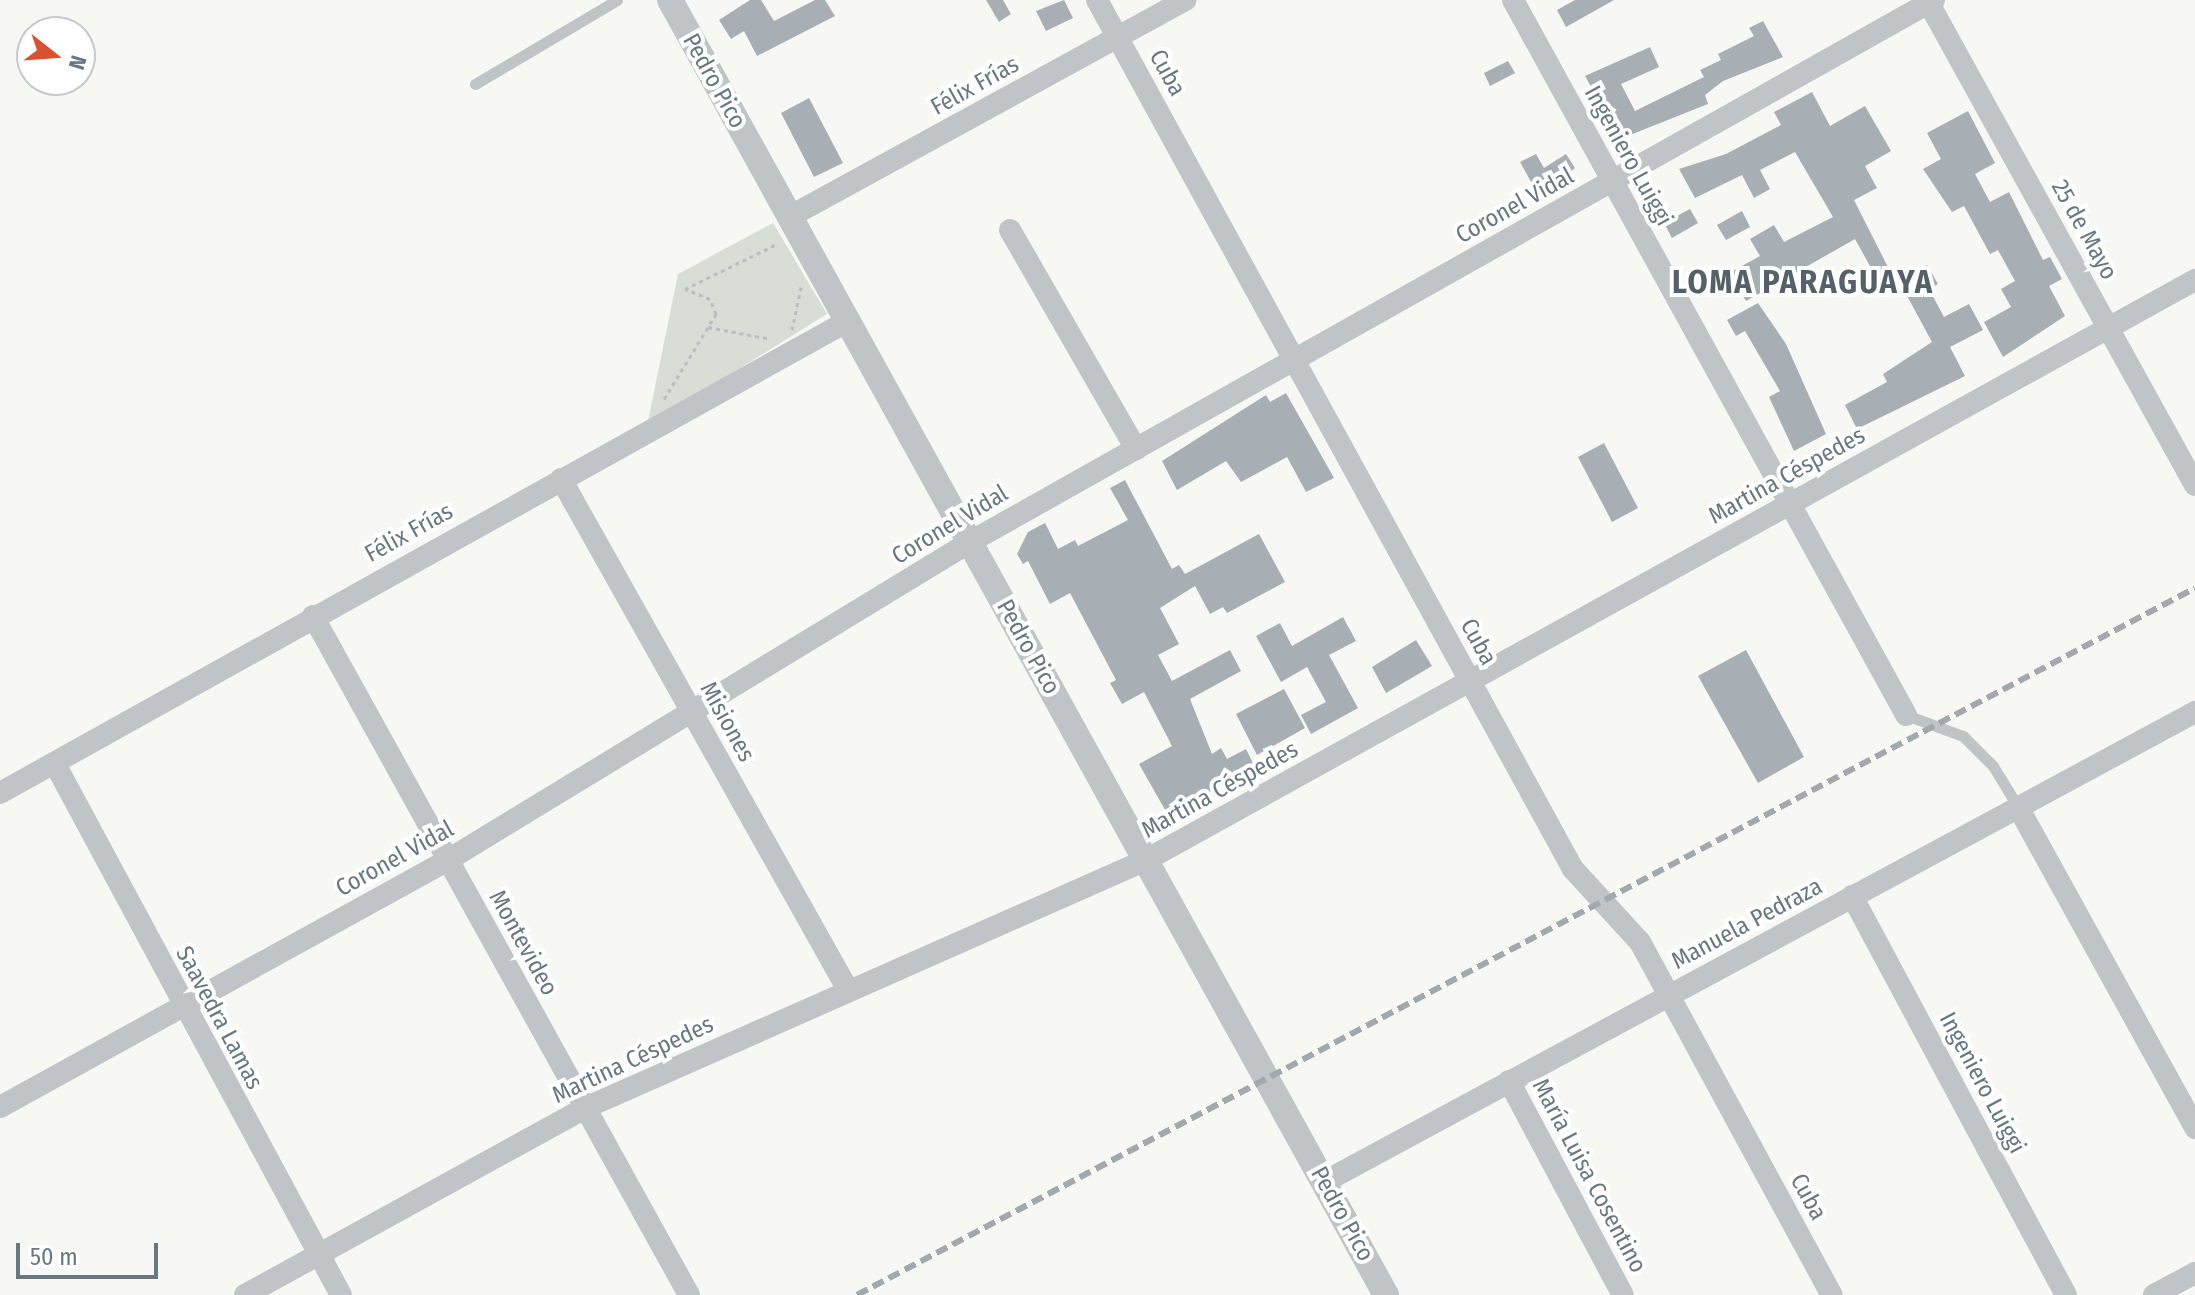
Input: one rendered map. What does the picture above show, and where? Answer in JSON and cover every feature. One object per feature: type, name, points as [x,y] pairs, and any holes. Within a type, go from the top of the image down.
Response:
[{"type":"street","name":"Pedro Pico","points":[[670,0],[1386,1295]]},
{"type":"street","name":"Cuba","points":[[1097,0],[1573,869],[1640,942],[1832,1295]]},
{"type":"street","name":"Félix Frías","points":[[789,217],[1186,0]]},
{"type":"street","name":"Ingeniero Luiggi","points":[[1513,0],[1906,715]]},
{"type":"street","name":"Coronel Vidal","points":[[0,1107],[448,860],[970,542],[1930,1]]},
{"type":"street","name":"25 de Mayo","points":[[1930,1],[2195,485]]},
{"type":"street","points":[[1010,230],[1136,449]]},
{"type":"street","name":"Martina Céspedes","points":[[245,1295],[585,1108],[1146,860],[2195,280]]},
{"type":"street","name":"Félix Frías","points":[[0,793],[846,322]]},
{"type":"street","name":"Misiones","points":[[561,479],[848,990]]},
{"type":"street","name":"Montevideo","points":[[313,616],[689,1295]]},
{"type":"street","name":"Manuela Pedraza","points":[[1324,1182],[2195,713]]},
{"type":"street","name":"Saavedra Lamas","points":[[55,764],[183,1007],[341,1295]]},
{"type":"street","points":[[2018,807],[2195,1128]]},
{"type":"street","name":"Ingeniero Luiggi","points":[[1852,896],[2066,1295]]},
{"type":"street","name":"María Luisa Cosentino","points":[[1509,1081],[1623,1295]]},
{"type":"street","points":[[2154,1295],[2195,1273]]},
{"type":"lane","points":[[475,84],[617,0]]},
{"type":"lane","points":[[1906,715],[1963,736],[1993,766],[2018,807]]},
{"type":"path","points":[[674,397],[661,404],[716,314],[710,299],[685,289],[777,244],[784,255]]},
{"type":"path","points":[[762,347],[792,330],[803,291],[797,279]]},
{"type":"path","points":[[708,327],[775,340]]},
{"type":"shaded area","points":[[773,223],[827,314],[647,426],[678,274]]},
{"type":"building","points":[[750,0],[761,0],[774,21],[815,0],[825,0],[835,16],[757,56],[744,31],[731,39],[719,20]]},
{"type":"building","points":[[986,0],[1003,0],[1011,14],[999,22]]},
{"type":"building","points":[[1064,0],[1073,18],[1046,31],[1036,11]]},
{"type":"building","points":[[1575,0],[1614,0],[1566,27],[1557,10]]},
{"type":"building","points":[[1763,21],[1783,57],[1723,81],[1705,95],[1708,104],[1620,139],[1585,76],[1650,47],[1659,67],[1621,84],[1635,111],[1704,77],[1700,70],[1721,60],[1718,54],[1754,36],[1749,28]]},
{"type":"building","points":[[1508,61],[1515,73],[1490,86],[1484,73]]},
{"type":"building","points":[[1812,92],[1830,126],[1865,106],[1891,151],[1865,166],[1877,188],[1854,200],[1893,277],[1880,284],[1855,239],[1746,301],[1729,273],[1760,256],[1750,239],[1774,225],[1784,242],[1833,217],[1795,152],[1760,170],[1770,189],[1754,198],[1742,175],[1695,198],[1679,169],[1726,154],[1781,125],[1774,112]]},
{"type":"building","points":[[809,98],[843,163],[814,177],[781,113]]},
{"type":"building","points":[[1968,111],[1995,163],[1975,174],[1990,202],[2009,192],[2043,260],[2050,257],[2062,279],[2049,286],[2065,316],[2003,357],[1984,322],[2011,307],[2001,289],[2015,281],[1998,250],[1990,254],[1964,206],[1952,212],[1923,169],[1941,159],[1927,133]]},
{"type":"building","points":[[1536,154],[1544,168],[1566,154],[1575,168],[1540,198],[1520,162]]},
{"type":"building","points":[[1690,209],[1698,223],[1672,238],[1664,223]]},
{"type":"building","points":[[1742,211],[1750,227],[1726,240],[1717,225]]},
{"type":"building","points":[[1927,265],[1938,284],[1929,289],[1944,317],[1969,304],[1983,330],[1950,347],[1965,376],[1857,429],[1845,405],[1887,382],[1883,374],[1932,342],[1899,281]]},
{"type":"building","points":[[1758,303],[1786,344],[1826,434],[1794,451],[1769,397],[1780,391],[1745,331],[1736,336],[1727,320]]},
{"type":"building","points":[[1286,393],[1334,478],[1306,492],[1287,457],[1241,482],[1226,461],[1177,490],[1162,461],[1266,395],[1270,402]]},
{"type":"building","points":[[1604,443],[1638,508],[1612,522],[1578,457]]},
{"type":"building","points":[[1125,480],[1172,569],[1179,565],[1185,574],[1259,534],[1285,582],[1227,613],[1223,607],[1210,614],[1195,586],[1160,608],[1179,644],[1158,655],[1172,681],[1230,650],[1241,671],[1190,699],[1212,754],[1221,748],[1227,759],[1246,749],[1255,767],[1168,815],[1139,764],[1172,746],[1144,692],[1122,704],[1110,683],[1116,680],[1070,593],[1050,604],[1028,561],[1023,564],[1017,554],[1028,532],[1045,523],[1058,549],[1075,540],[1078,546],[1128,520],[1110,488]]},
{"type":"building","points":[[1343,617],[1356,641],[1329,655],[1358,708],[1311,734],[1301,715],[1326,702],[1307,667],[1281,682],[1256,636],[1280,623],[1292,646]]},
{"type":"building","points":[[1416,640],[1432,666],[1386,693],[1372,667]]},
{"type":"building","points":[[1746,650],[1804,757],[1758,783],[1698,676]]},
{"type":"building","points":[[1284,689],[1305,728],[1257,755],[1236,714]]},
{"type":"railway","points":[[857,1295],[2195,588]]},
{"type":"district","name":"LOMA PARAGUAYA","points":[[1803,282]]}]
